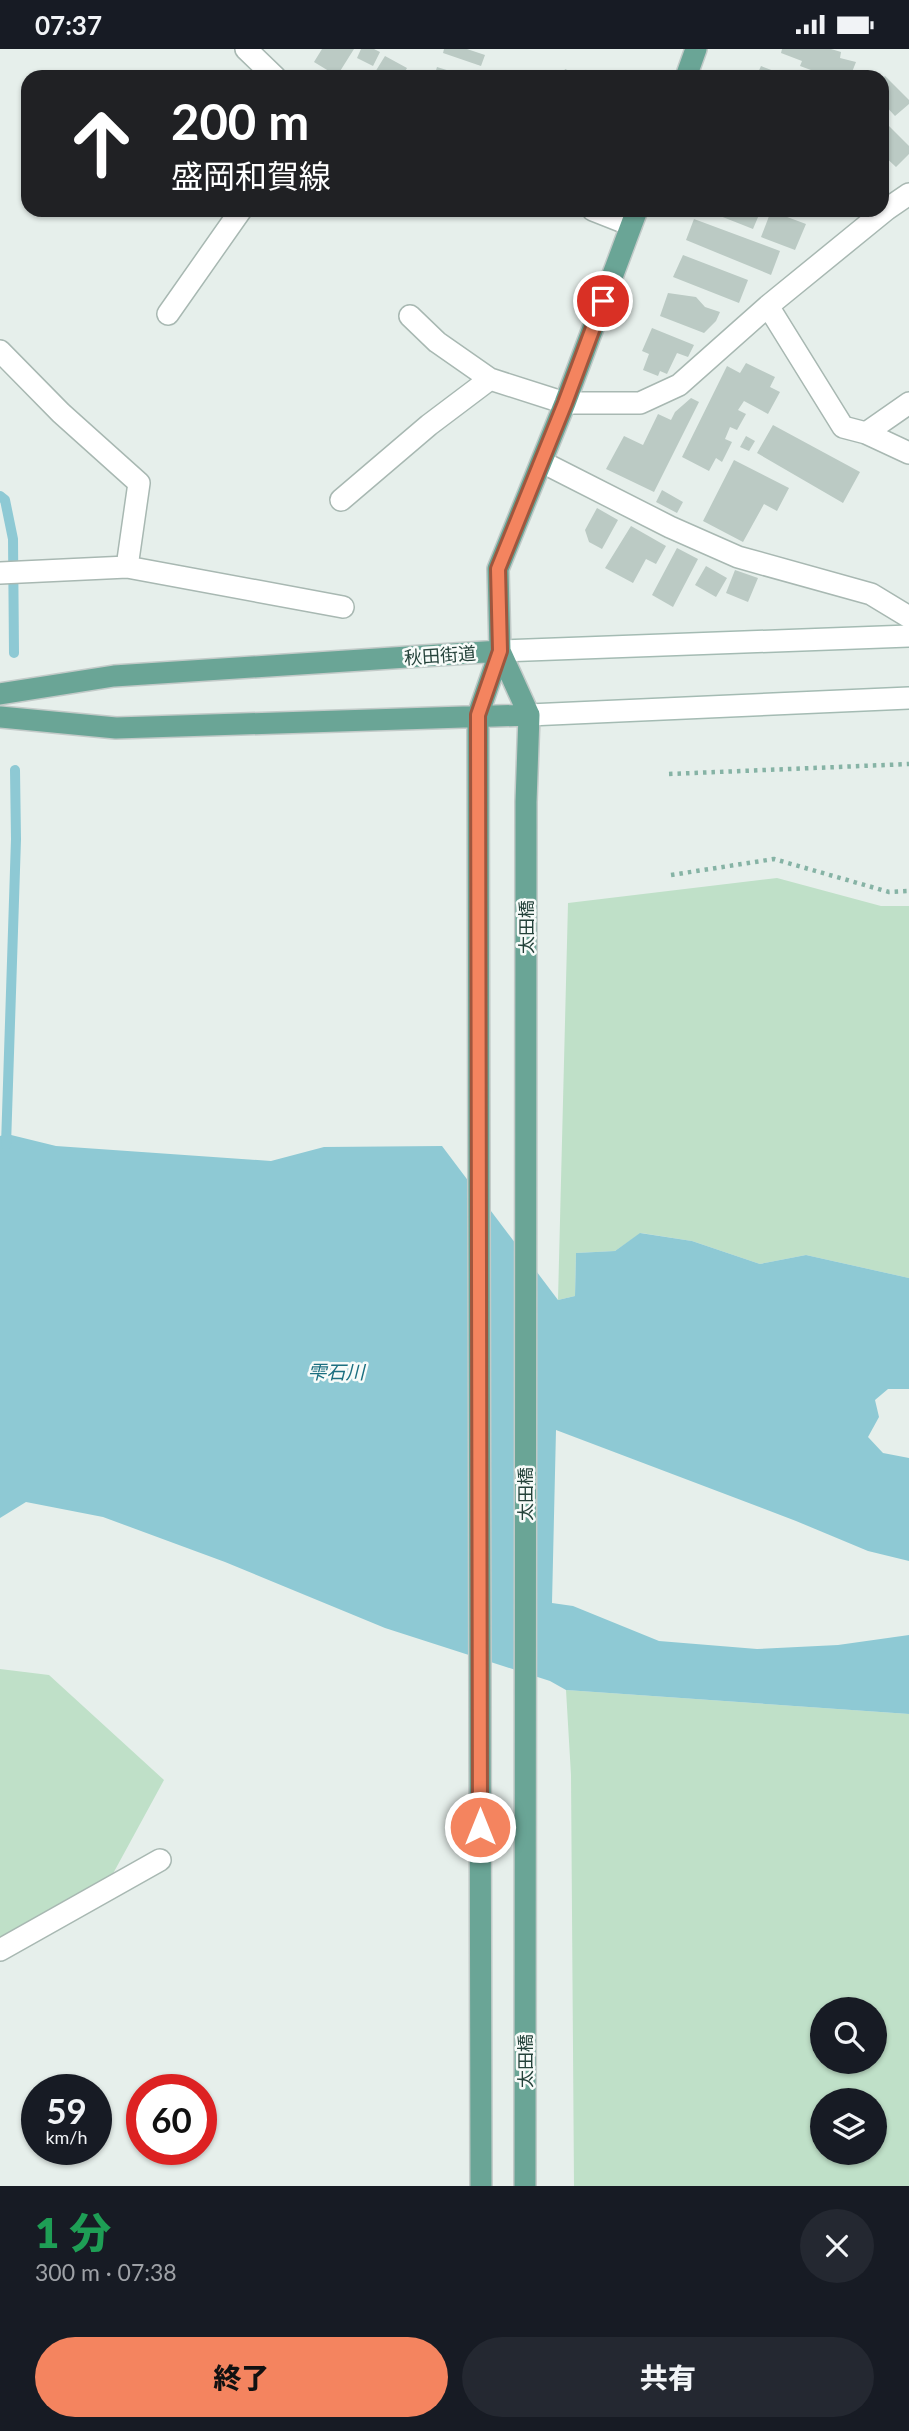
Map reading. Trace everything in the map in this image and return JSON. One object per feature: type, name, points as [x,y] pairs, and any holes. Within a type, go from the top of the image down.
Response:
[{"type":"main road","points":[[688,70],[696,49]]},
{"type":"main road","name":"秋田街道","points":[[0,694],[114,676],[500,651],[498,569],[565,403],[634,217]]},
{"type":"main road","points":[[0,717],[116,728],[528,715],[500,651]]},
{"type":"main road","points":[[481,2186],[478,715],[500,651]]},
{"type":"main road","name":"太田橋","points":[[525,2186],[528,715]]},
{"type":"street","points":[[246,49],[268,70]]},
{"type":"street","points":[[889,208],[909,194]]},
{"type":"street","points":[[168,314],[236,217]]},
{"type":"street","points":[[410,316],[437,342],[489,379],[565,403],[640,403],[679,385],[768,306],[877,217]]},
{"type":"street","points":[[768,306],[844,427],[866,433],[909,453]]},
{"type":"street","points":[[0,351],[61,413],[139,483],[127,567]]},
{"type":"street","points":[[341,501],[429,425],[489,379]]},
{"type":"street","points":[[866,433],[909,403]]},
{"type":"street","points":[[541,462],[670,527],[737,557],[871,594],[909,617]]},
{"type":"street","points":[[0,573],[127,567],[343,607]]},
{"type":"street","points":[[500,651],[909,636]]},
{"type":"street","points":[[528,715],[909,698]]},
{"type":"street","points":[[0,1950],[160,1860]]},
{"type":"path","points":[[670,774],[909,765]]},
{"type":"path","points":[[671,875],[774,859],[889,892],[909,891]]},
{"type":"green space","points":[[777,878],[881,906],[909,906],[909,1278],[806,1255],[760,1264],[692,1241],[641,1233],[615,1251],[576,1253],[575,1296],[558,1300],[568,903]]},
{"type":"green space","points":[[0,1669],[49,1675],[164,1780],[103,1892],[0,1952]]},
{"type":"green space","points":[[566,1690],[909,1714],[909,2186],[574,2186],[571,1775]]},
{"type":"water","name":"雫石川","points":[[7,1134],[56,1146],[271,1161],[324,1147],[442,1146],[558,1300],[575,1296],[576,1253],[615,1251],[640,1233],[692,1241],[760,1264],[806,1255],[909,1278],[909,1389],[888,1389],[875,1400],[879,1417],[868,1437],[883,1453],[909,1458],[909,1561],[868,1551],[556,1430],[552,1603],[573,1606],[659,1641],[757,1649],[838,1645],[909,1635],[909,1714],[566,1690],[550,1681],[385,1628],[225,1562],[103,1517],[26,1502],[0,1518],[0,1136]]},
{"type":"building","points":[[322,49],[354,49],[341,70],[327,70],[314,62]]},
{"type":"building","points":[[361,49],[380,52],[373,66],[357,58]]},
{"type":"building","points":[[444,49],[467,49],[485,55],[481,66],[443,53]]},
{"type":"building","points":[[782,49],[831,49],[841,52],[840,58],[856,62],[853,70],[811,70],[800,66],[802,61],[781,53]]},
{"type":"building","points":[[385,56],[407,68],[406,70],[376,70]]},
{"type":"building","points":[[889,80],[909,100],[909,104],[895,116],[889,110]]},
{"type":"building","points":[[889,126],[909,146],[909,154],[896,167],[889,160]]},
{"type":"building","points":[[723,217],[758,217],[753,229]]},
{"type":"building","points":[[769,217],[787,217],[806,224],[795,250],[761,237]]},
{"type":"building","points":[[694,219],[780,251],[771,275],[686,240]]},
{"type":"building","points":[[683,255],[748,280],[739,303],[673,277]]},
{"type":"building","points":[[668,293],[696,297],[705,307],[720,312],[716,321],[704,333],[660,316]]},
{"type":"building","points":[[652,328],[694,345],[688,357],[677,353],[667,374],[660,371],[658,376],[643,370],[649,354],[642,351]]},
{"type":"building","points":[[746,363],[775,377],[770,387],[780,392],[768,414],[744,401],[738,410],[746,414],[737,430],[730,427],[725,439],[732,442],[722,462],[716,458],[709,471],[682,457],[727,366],[740,373]]},
{"type":"building","points":[[691,398],[699,402],[654,492],[606,469],[624,436],[643,445],[658,414],[671,420],[675,412]]},
{"type":"building","points":[[773,425],[860,472],[843,503],[757,453]]},
{"type":"building","points":[[746,436],[755,441],[749,451],[740,447]]},
{"type":"building","points":[[734,460],[789,488],[777,511],[764,504],[743,542],[703,521]]},
{"type":"building","points":[[662,490],[683,502],[677,513],[656,502]]},
{"type":"building","points":[[597,508],[618,520],[602,549],[589,542],[585,530]]},
{"type":"building","points":[[631,526],[666,546],[656,564],[646,559],[633,583],[605,568]]},
{"type":"building","points":[[677,548],[698,559],[673,607],[652,595]]},
{"type":"building","points":[[706,566],[727,578],[716,597],[695,585]]},
{"type":"building","points":[[735,570],[758,578],[748,602],[726,593]]},
{"type":"waterway","points":[[0,496],[5,500],[13,539],[14,653]]},
{"type":"waterway","points":[[6,1145],[16,839],[15,770]]},
{"type":"route","points":[[480,1827],[478,715],[500,651],[498,569],[603,301]]}]
